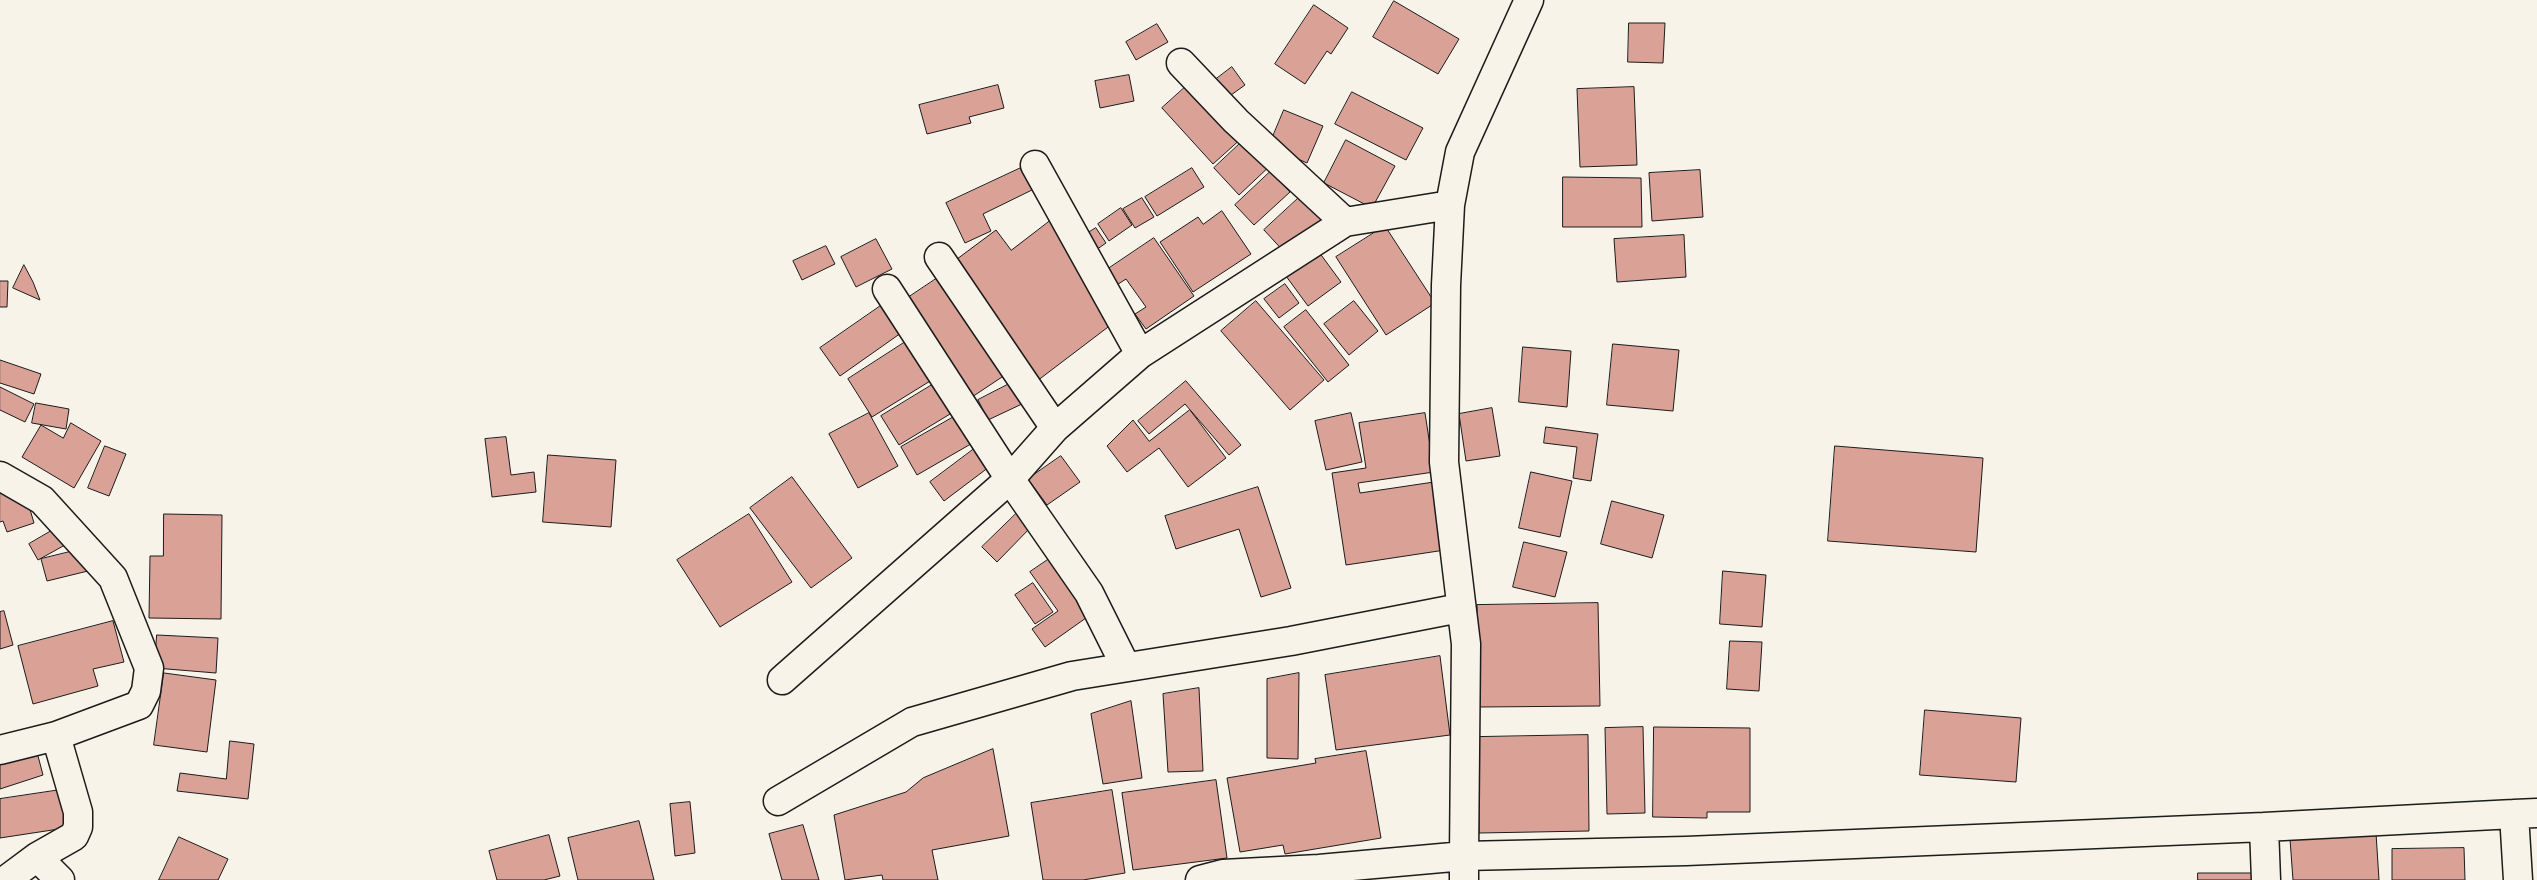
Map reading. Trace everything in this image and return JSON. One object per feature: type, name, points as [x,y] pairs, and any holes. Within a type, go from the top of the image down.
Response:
[{"type":"street","points":[[1464,868],[1466,644],[1460,608],[1444,462],[1446,285],[1450,204],[1460,152],[1529,0]]},
{"type":"street","points":[[1181,63],[1236,121],[1345,222]]},
{"type":"street","points":[[1035,164],[1140,354]]},
{"type":"street","points":[[782,680],[1010,479],[1055,428],[1140,354],[1345,222],[1450,204]]},
{"type":"street","points":[[939,257],[1055,428]]},
{"type":"street","points":[[887,289],[1010,479],[1089,593],[1126,667]]},
{"type":"street","points":[[0,476],[42,500],[114,578],[149,668],[146,691],[139,705],[56,736],[0,750]]},
{"type":"street","points":[[778,801],[912,722],[1072,676],[1291,641],[1460,608]]},
{"type":"street","points":[[6,880],[37,857],[74,836],[78,827],[78,812],[56,736]]},
{"type":"street","points":[[1216,878],[1319,869],[1464,868],[1686,851],[2525,814],[2518,880]]},
{"type":"street","points":[[2264,827],[2266,880]]},
{"type":"street","points":[[37,857],[60,880]]},
{"type":"building","points":[[1394,1],[1459,39],[1438,74],[1373,37]]},
{"type":"building","points":[[1314,5],[1348,28],[1331,54],[1327,51],[1305,84],[1275,64]]},
{"type":"building","points":[[1629,23],[1665,23],[1663,63],[1628,62]]},
{"type":"building","points":[[1157,24],[1168,42],[1136,60],[1126,42]]},
{"type":"building","points":[[1232,67],[1245,85],[1224,100],[1211,83]]},
{"type":"building","points":[[1129,75],[1134,101],[1100,108],[1095,81]]},
{"type":"building","points":[[1192,81],[1243,137],[1213,164],[1162,108]]},
{"type":"building","points":[[998,85],[1004,108],[969,117],[971,123],[927,134],[919,105]]},
{"type":"building","points":[[1634,87],[1637,165],[1580,167],[1577,89]]},
{"type":"building","points":[[1352,92],[1423,128],[1406,160],[1335,124]]},
{"type":"building","points":[[1284,110],[1323,126],[1307,163],[1269,146]]},
{"type":"building","points":[[1247,137],[1272,164],[1239,195],[1214,168]]},
{"type":"building","points":[[1346,140],[1395,166],[1372,208],[1324,183]]},
{"type":"building","points":[[1023,167],[1034,189],[983,214],[991,231],[965,243],[946,203]]},
{"type":"building","points":[[1192,168],[1204,187],[1157,216],[1145,197]]},
{"type":"building","points":[[1700,170],[1703,217],[1652,221],[1649,173]]},
{"type":"building","points":[[1270,172],[1290,192],[1254,225],[1235,205]]},
{"type":"building","points":[[1563,177],[1641,178],[1642,227],[1563,227]]},
{"type":"building","points":[[1304,193],[1327,218],[1287,255],[1264,230]]},
{"type":"building","points":[[1142,198],[1154,217],[1135,228],[1123,209]]},
{"type":"building","points":[[1121,208],[1132,225],[1109,241],[1098,224]]},
{"type":"building","points":[[1222,211],[1251,254],[1193,292],[1160,242],[1198,217],[1203,224]]},
{"type":"building","points":[[1050,221],[1096,283],[1116,321],[1037,381],[949,265],[996,230],[1011,250]]},
{"type":"building","points":[[1385,226],[1435,303],[1386,335],[1336,257]]},
{"type":"building","points":[[1096,228],[1106,243],[1093,252],[1083,236]]},
{"type":"building","points":[[1684,235],[1686,277],[1617,282],[1614,239]]},
{"type":"building","points":[[1154,238],[1194,296],[1146,329],[1135,314],[1146,307],[1126,279],[1109,290],[1099,275]]},
{"type":"building","points":[[876,239],[892,269],[856,287],[841,257]]},
{"type":"building","points":[[826,246],[835,264],[802,280],[793,261]]},
{"type":"building","points":[[1316,248],[1341,282],[1308,306],[1283,272]]},
{"type":"building","points":[[24,265],[33,282],[40,300],[13,288]]},
{"type":"building","points":[[945,273],[1011,371],[972,397],[906,299]]},
{"type":"building","points":[[0,281],[8,281],[7,307],[0,307]]},
{"type":"building","points":[[1285,284],[1299,303],[1279,318],[1264,299]]},
{"type":"building","points":[[1256,301],[1324,380],[1290,410],[1221,331]]},
{"type":"building","points":[[1354,301],[1378,331],[1349,355],[1324,324]]},
{"type":"building","points":[[882,305],[901,333],[840,376],[820,348]]},
{"type":"building","points":[[1306,310],[1349,365],[1328,382],[1284,327]]},
{"type":"building","points":[[910,339],[935,378],[872,417],[848,379]]},
{"type":"building","points":[[1613,344],[1679,350],[1673,411],[1607,405]]},
{"type":"building","points":[[1523,347],[1571,351],[1567,407],[1519,402]]},
{"type":"building","points":[[0,360],[41,374],[34,394],[0,383]]},
{"type":"building","points":[[1186,381],[1241,445],[1229,455],[1185,404],[1149,434],[1138,421]]},
{"type":"building","points":[[937,382],[955,411],[899,445],[881,416]]},
{"type":"building","points":[[1013,382],[1024,403],[988,420],[978,400]]},
{"type":"building","points":[[0,387],[34,404],[25,422],[0,410]]},
{"type":"building","points":[[36,403],[69,409],[66,429],[32,423]]},
{"type":"building","points":[[1492,408],[1500,456],[1466,461],[1459,414]]},
{"type":"building","points":[[1190,410],[1226,458],[1188,487],[1159,448],[1127,472],[1107,446],[1133,420],[1149,441]]},
{"type":"building","points":[[869,413],[898,466],[858,488],[829,434]]},
{"type":"building","points":[[1351,413],[1362,462],[1326,470],[1315,421]]},
{"type":"building","points":[[1425,413],[1434,472],[1358,483],[1360,493],[1434,482],[1445,550],[1346,565],[1332,473],[1366,468],[1359,423]]},
{"type":"building","points":[[959,414],[976,441],[917,475],[901,447]]},
{"type":"building","points":[[71,423],[101,441],[74,488],[22,457],[41,425],[63,438]]},
{"type":"building","points":[[1546,427],[1598,434],[1591,481],[1573,478],[1577,447],[1544,443]]},
{"type":"building","points":[[506,437],[511,475],[534,472],[536,492],[492,497],[485,439]]},
{"type":"building","points":[[105,446],[126,454],[109,496],[88,488]]},
{"type":"building","points":[[978,446],[993,464],[944,501],[930,482]]},
{"type":"building","points":[[1835,446],[1983,458],[1976,552],[1828,541]]},
{"type":"building","points":[[548,455],[616,460],[611,527],[543,522]]},
{"type":"building","points":[[1061,456],[1080,482],[1047,505],[1028,479]]},
{"type":"building","points":[[1531,472],[1572,481],[1560,537],[1519,528]]},
{"type":"building","points":[[792,477],[852,558],[811,588],[750,508]]},
{"type":"building","points":[[1258,487],[1291,588],[1261,597],[1239,529],[1176,549],[1165,516]]},
{"type":"building","points":[[0,489],[29,506],[34,523],[7,532],[3,521],[0,522]]},
{"type":"building","points":[[1612,501],[1664,515],[1652,558],[1601,544]]},
{"type":"building","points":[[1020,510],[1034,524],[997,562],[982,547]]},
{"type":"building","points":[[164,514],[222,515],[221,619],[149,618],[150,556],[163,556]]},
{"type":"building","points":[[749,514],[792,582],[720,627],[677,560]]},
{"type":"building","points":[[65,523],[74,540],[38,560],[29,544]]},
{"type":"building","points":[[1524,542],[1567,552],[1555,597],[1513,587]]},
{"type":"building","points":[[82,549],[88,571],[47,581],[41,559]]},
{"type":"building","points":[[1052,557],[1093,613],[1045,647],[1032,629],[1058,611],[1030,572]]},
{"type":"building","points":[[1723,571],[1766,575],[1762,627],[1720,624]]},
{"type":"building","points":[[1033,583],[1053,612],[1035,624],[1015,595]]},
{"type":"building","points":[[1598,603],[1600,706],[1478,707],[1477,605]]},
{"type":"building","points":[[4,611],[13,645],[0,649],[0,612]]},
{"type":"building","points":[[113,621],[124,662],[93,669],[98,686],[33,704],[18,646]]},
{"type":"building","points":[[157,635],[218,638],[216,673],[155,668]]},
{"type":"building","points":[[1730,641],[1762,642],[1759,691],[1727,689]]},
{"type":"building","points":[[1440,656],[1450,735],[1336,750],[1325,675]]},
{"type":"building","points":[[164,673],[216,680],[207,752],[154,745]]},
{"type":"building","points":[[1299,673],[1298,759],[1267,758],[1267,679]]},
{"type":"building","points":[[1199,688],[1203,771],[1168,772],[1163,694]]},
{"type":"building","points":[[1131,701],[1142,778],[1103,784],[1091,714]]},
{"type":"building","points":[[1925,710],[2021,718],[2016,782],[1920,775]]},
{"type":"building","points":[[1643,727],[1645,813],[1607,814],[1605,728]]},
{"type":"building","points":[[1654,727],[1750,728],[1750,812],[1707,812],[1707,818],[1653,817]]},
{"type":"building","points":[[1588,735],[1589,831],[1479,833],[1478,737]]},
{"type":"building","points":[[230,741],[254,744],[248,799],[177,791],[180,773],[226,779]]},
{"type":"building","points":[[993,749],[1009,836],[932,850],[938,880],[883,880],[882,875],[845,880],[834,815],[906,792],[923,778]]},
{"type":"building","points":[[1366,751],[1381,838],[1285,854],[1283,845],[1240,852],[1227,778],[1316,763],[1315,759]]},
{"type":"building","points":[[38,756],[43,775],[0,789],[0,764]]},
{"type":"building","points":[[1216,780],[1227,858],[1133,870],[1122,793]]},
{"type":"building","points":[[67,789],[72,827],[0,838],[0,799]]},
{"type":"building","points":[[1112,790],[1125,873],[1083,880],[1043,880],[1031,803]]},
{"type":"building","points":[[690,802],[695,853],[675,856],[670,804]]},
{"type":"building","points":[[639,821],[654,880],[578,880],[568,838]]},
{"type":"building","points":[[803,825],[819,880],[782,880],[769,834]]},
{"type":"building","points":[[2376,833],[2379,880],[2293,880],[2290,839]]},
{"type":"building","points":[[549,835],[560,876],[544,880],[497,880],[489,851]]},
{"type":"building","points":[[179,837],[228,859],[218,880],[159,880]]},
{"type":"building","points":[[2464,848],[2465,880],[2392,880],[2392,849]]},
{"type":"building","points":[[2198,873],[2259,873],[2259,880],[2198,880]]}]
